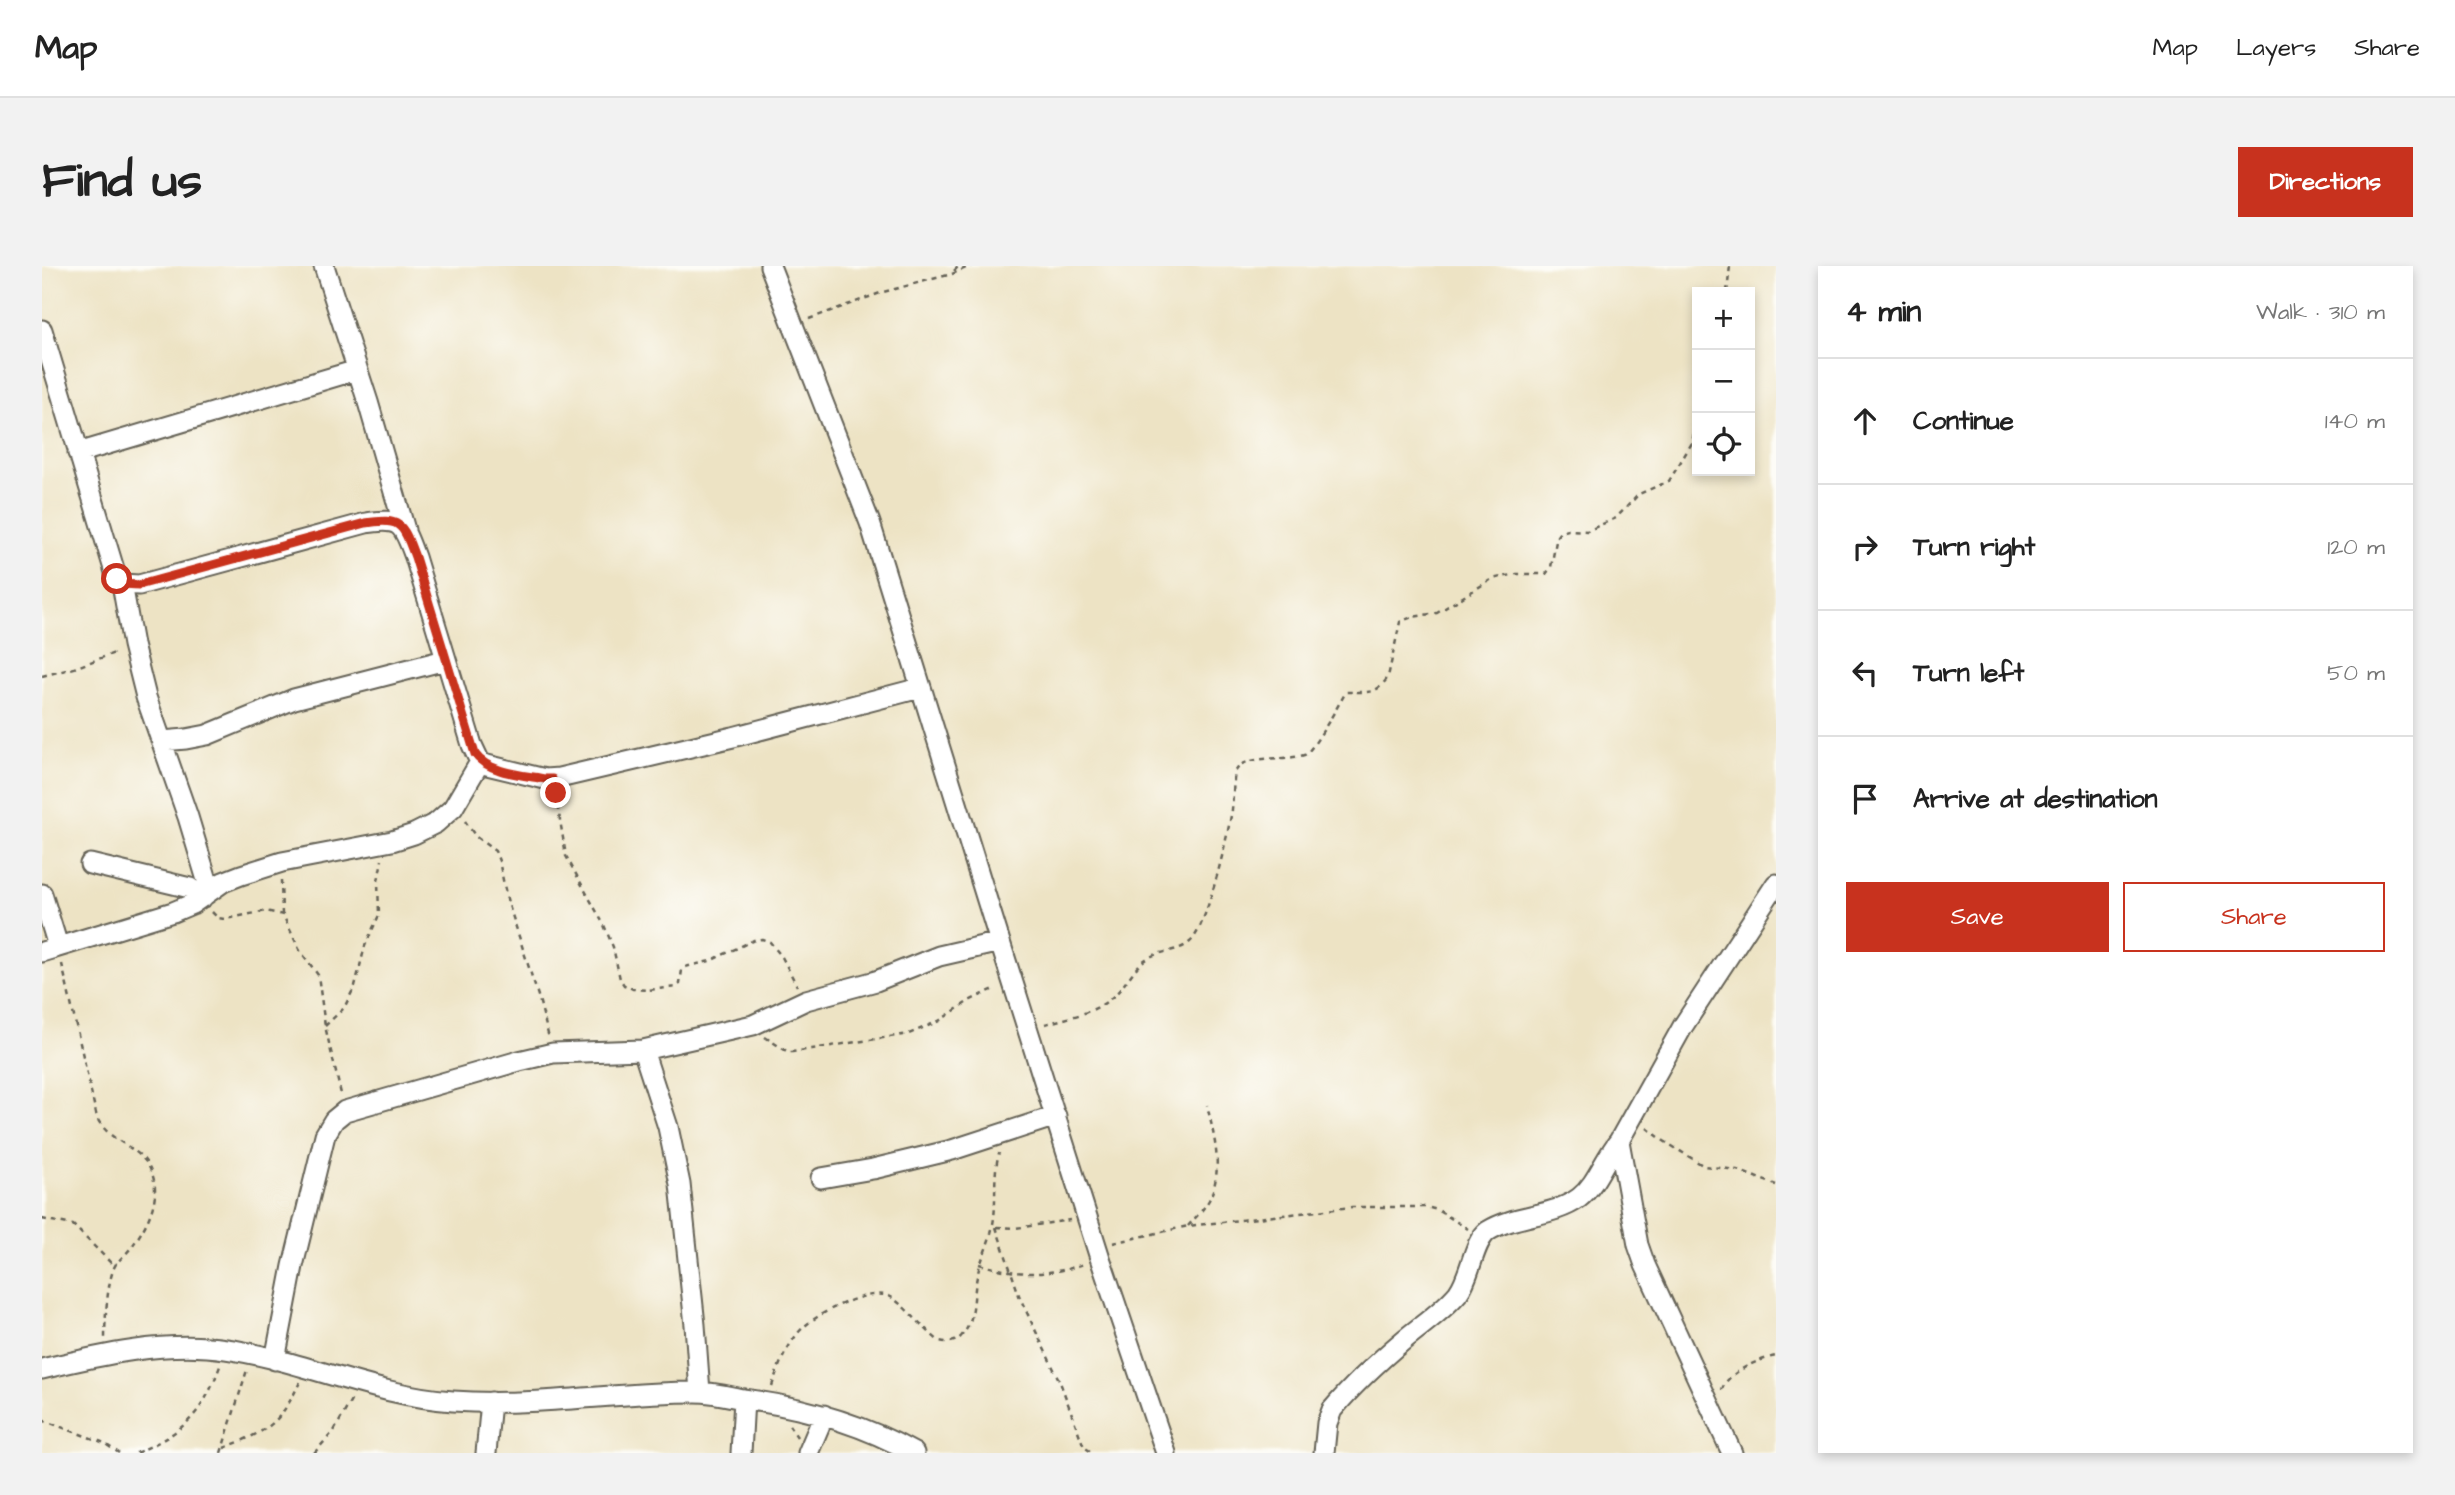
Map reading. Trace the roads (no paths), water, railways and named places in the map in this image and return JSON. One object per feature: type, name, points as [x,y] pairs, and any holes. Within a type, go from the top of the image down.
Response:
[{"type":"street","points":[[324,266],[445,660],[480,762],[532,777],[552,779],[733,737],[920,688]]},
{"type":"street","points":[[770,266],[870,523],[1098,1252],[1166,1453]]},
{"type":"street","points":[[42,330],[114,572],[122,584],[146,697],[188,817],[206,893]]},
{"type":"street","points":[[78,453],[357,370]]},
{"type":"street","points":[[122,584],[139,585],[366,523],[384,520],[396,522],[405,530]]},
{"type":"street","points":[[162,741],[187,740],[207,735],[294,699],[445,660]]},
{"type":"street","points":[[42,894],[50,949],[123,929],[192,904],[223,882],[282,862],[414,834],[436,823],[453,808],[480,762]]},
{"type":"street","points":[[90,864],[206,893]]},
{"type":"street","points":[[1324,1453],[1327,1423],[1332,1410],[1404,1340],[1455,1296],[1468,1277],[1479,1242],[1486,1233],[1497,1227],[1563,1207],[1580,1197],[1594,1181],[1683,1026],[1776,884]]},
{"type":"street","points":[[275,1360],[293,1266],[325,1136],[334,1120],[345,1111],[552,1054],[643,1049],[753,1025],[806,1000],[876,981],[939,956],[1000,942]]},
{"type":"street","points":[[643,1049],[668,1127],[680,1184],[700,1392]]},
{"type":"street","points":[[821,1178],[928,1156],[1056,1116]]},
{"type":"street","points":[[1619,1141],[1638,1245],[1645,1265],[1731,1453]]},
{"type":"street","points":[[42,1369],[104,1356],[177,1347],[226,1349],[362,1384],[425,1398],[453,1401],[491,1402],[700,1392],[772,1403],[824,1415],[875,1433],[914,1453]]},
{"type":"street","points":[[741,1453],[744,1399]]},
{"type":"street","points":[[486,1453],[491,1402]]},
{"type":"street","points":[[805,1448],[824,1415]]}]
